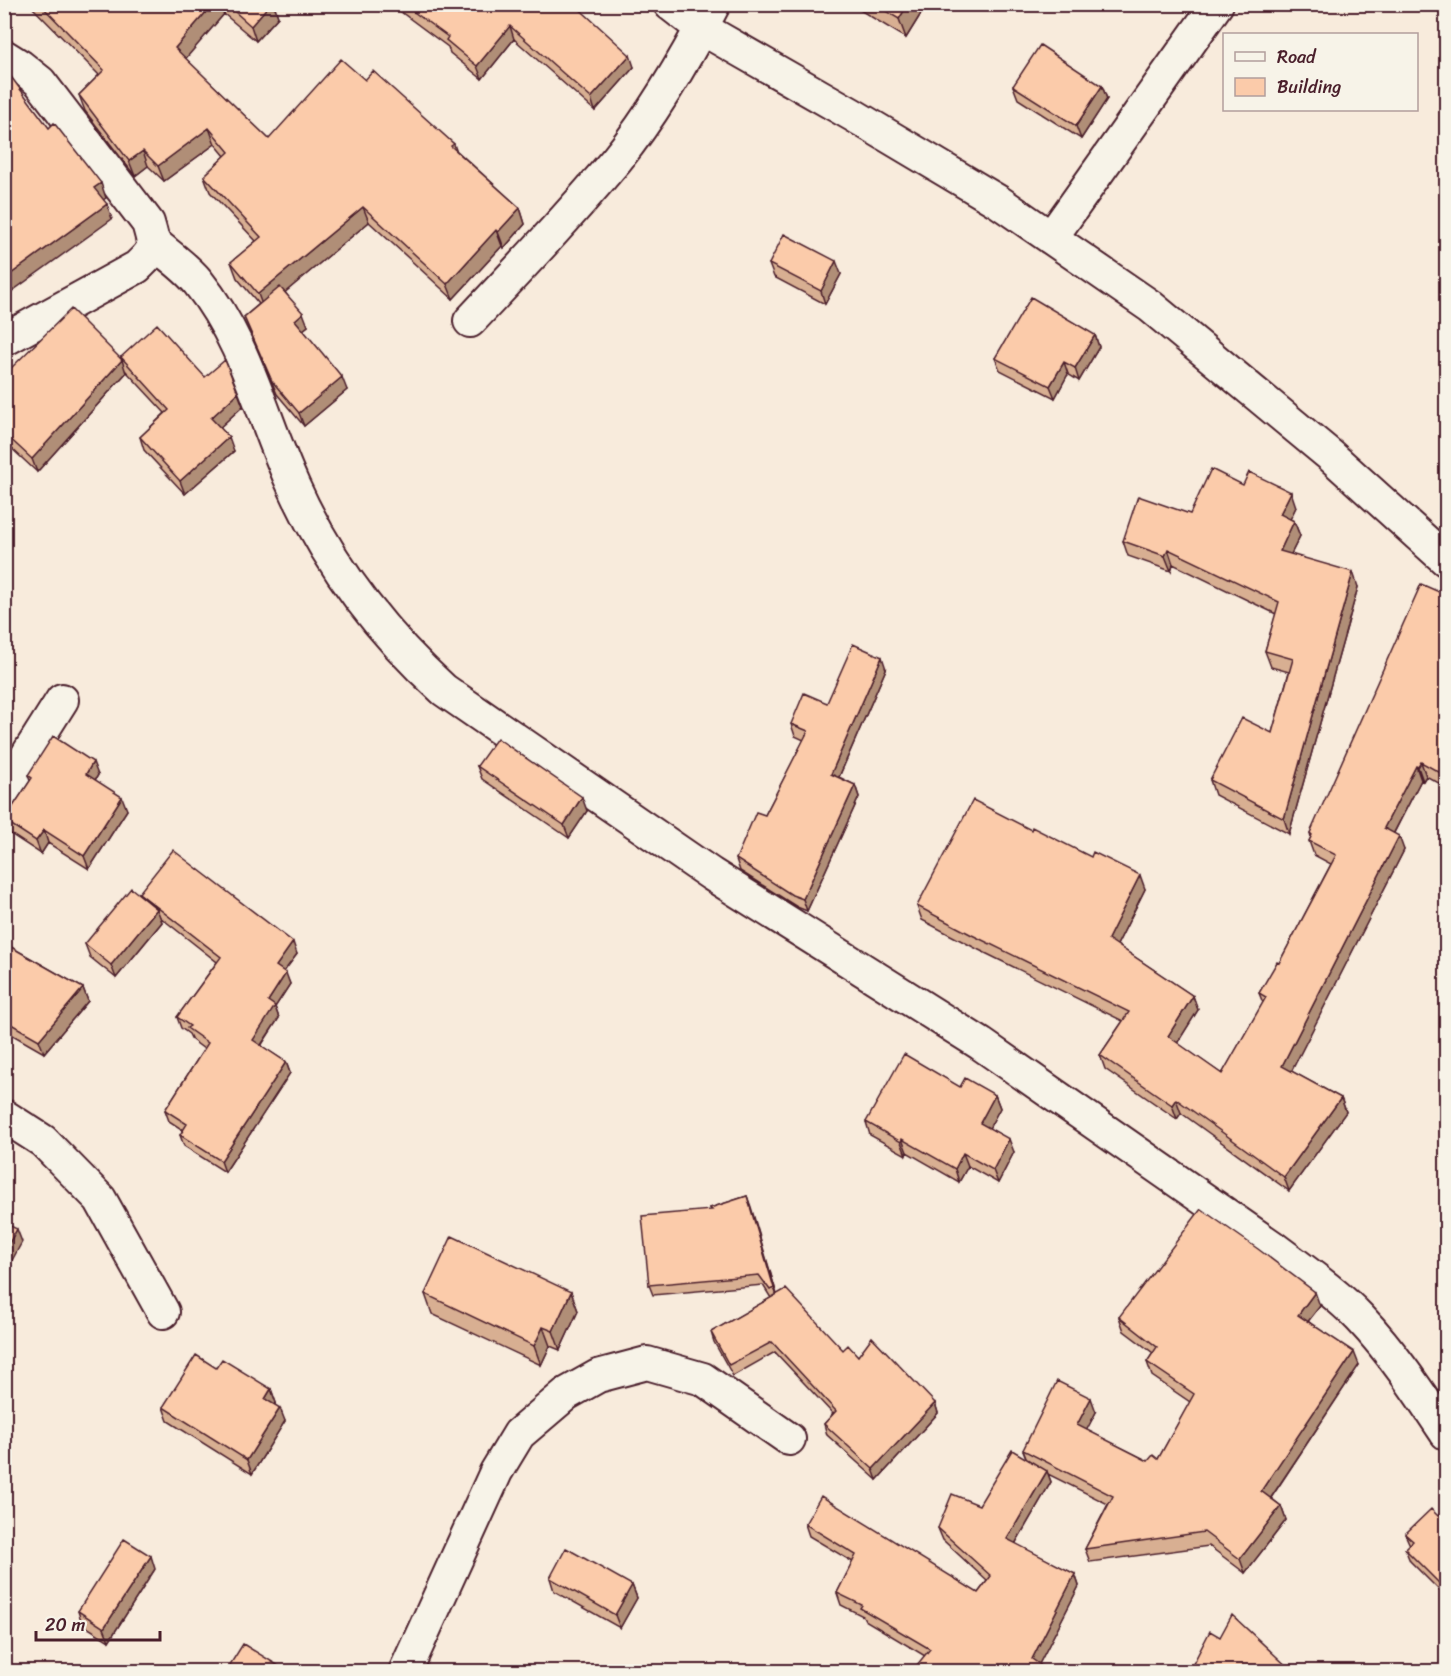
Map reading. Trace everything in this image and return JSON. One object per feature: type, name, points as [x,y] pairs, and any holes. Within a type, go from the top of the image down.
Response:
[{"type":"street","points":[[670,4],[708,16],[999,202],[1150,306],[1330,456],[1446,560]]},
{"type":"street","points":[[1051,238],[1217,4]]},
{"type":"street","points":[[470,321],[618,157],[669,86],[708,16]]},
{"type":"street","points":[[4,56],[40,82],[148,223],[154,243],[197,281],[227,325],[248,368],[293,485],[314,528],[376,619],[413,662],[444,690],[711,874],[971,1037],[1274,1248],[1360,1318],[1401,1369],[1446,1433]]},
{"type":"street","points":[[4,340],[137,267],[149,256],[154,243]]},
{"type":"street","points":[[4,792],[62,700]]},
{"type":"street","points":[[4,1116],[43,1141],[100,1199],[163,1312]]},
{"type":"street","points":[[405,1671],[496,1472],[519,1434],[566,1394],[598,1376],[647,1364],[703,1379],[789,1439]]},
{"type":"building","points":[[40,4],[213,4],[175,48],[269,139],[341,59],[365,80],[373,71],[454,144],[451,146],[520,208],[498,232],[496,230],[447,284],[363,207],[258,294],[231,262],[261,237],[204,176],[229,152],[209,128],[158,166],[143,151],[129,161],[79,95],[104,70]]},
{"type":"building","points":[[226,4],[270,4],[251,26]]},
{"type":"building","points":[[403,4],[574,4],[630,55],[591,98],[510,26],[477,66],[446,40],[448,37]]},
{"type":"building","points":[[874,4],[908,4],[899,19]]},
{"type":"building","points":[[1040,45],[1102,86],[1076,126],[1013,86]]},
{"type":"building","points":[[9,74],[49,128],[54,123],[101,183],[94,188],[107,204],[4,279],[4,77]]},
{"type":"building","points":[[784,234],[836,261],[821,291],[769,264]]},
{"type":"building","points":[[280,287],[303,313],[295,320],[342,377],[299,413],[272,381],[244,317]]},
{"type":"building","points":[[1031,297],[1095,335],[1075,368],[1064,362],[1050,386],[995,358]]},
{"type":"building","points":[[71,309],[122,360],[32,459],[4,433],[4,385],[8,381],[4,375]]},
{"type":"building","points":[[157,324],[205,377],[225,360],[238,393],[211,418],[229,437],[180,481],[140,437],[169,410],[121,357]]},
{"type":"building","points":[[1211,469],[1243,485],[1249,472],[1291,492],[1280,514],[1294,521],[1280,551],[1353,572],[1284,819],[1210,780],[1242,718],[1272,733],[1293,659],[1265,651],[1279,602],[1168,549],[1165,556],[1123,541],[1138,496],[1190,514]]},
{"type":"building","points":[[1421,584],[1446,595],[1446,776],[1421,762],[1418,767],[1416,766],[1384,828],[1399,836],[1282,1066],[1341,1098],[1284,1177],[1176,1099],[1172,1105],[1100,1055],[1129,1012],[917,906],[973,800],[1091,857],[1093,852],[1140,875],[1108,939],[1193,996],[1168,1036],[1222,1074],[1266,997],[1259,993],[1277,962],[1279,963],[1336,855],[1309,841],[1312,835],[1310,833]]},
{"type":"building","points":[[853,644],[882,657],[831,774],[855,785],[803,899],[792,895],[736,859],[756,812],[765,815],[808,731],[791,724],[804,693],[827,703]]},
{"type":"building","points":[[53,736],[93,762],[86,774],[122,797],[84,856],[44,830],[36,841],[4,820],[32,778],[28,775]]},
{"type":"building","points":[[497,738],[582,797],[564,825],[477,766]]},
{"type":"building","points":[[173,850],[293,942],[276,966],[286,973],[268,1001],[275,1006],[253,1040],[286,1062],[221,1161],[180,1135],[187,1124],[165,1110],[208,1043],[187,1028],[190,1026],[177,1017],[221,957],[139,893]]},
{"type":"building","points":[[131,888],[157,909],[111,965],[85,944]]},
{"type":"building","points":[[4,943],[83,988],[39,1040],[4,1020]]},
{"type":"building","points":[[904,1054],[960,1087],[965,1078],[995,1095],[980,1123],[1009,1139],[993,1170],[963,1153],[955,1169],[866,1122]]},
{"type":"building","points":[[747,1196],[774,1288],[770,1290],[759,1275],[649,1285],[642,1216],[712,1210],[710,1208]]},
{"type":"building","points":[[1201,1209],[1315,1292],[1298,1315],[1354,1352],[1261,1491],[1281,1506],[1240,1559],[1204,1532],[1085,1549],[1113,1496],[1023,1450],[1057,1381],[1091,1398],[1077,1425],[1148,1461],[1153,1455],[1158,1459],[1194,1394],[1147,1362],[1157,1347],[1119,1317]]},
{"type":"building","points":[[4,1223],[17,1229],[4,1252]]},
{"type":"building","points":[[452,1236],[571,1292],[553,1331],[543,1327],[534,1346],[425,1294]]},
{"type":"building","points":[[786,1289],[843,1350],[848,1345],[858,1356],[872,1337],[935,1403],[873,1469],[824,1424],[836,1411],[772,1342],[729,1365],[711,1332]]},
{"type":"building","points":[[196,1355],[216,1368],[222,1359],[271,1389],[265,1399],[280,1408],[247,1460],[163,1407]]},
{"type":"building","points":[[1012,1450],[1047,1471],[1007,1539],[1075,1574],[1032,1659],[1049,1671],[912,1671],[930,1649],[860,1608],[862,1605],[837,1593],[856,1555],[805,1524],[821,1496],[978,1593],[991,1576],[938,1528],[952,1494],[979,1505]]},
{"type":"building","points":[[1446,1508],[1446,1590],[1405,1549],[1413,1541],[1405,1534],[1431,1509],[1438,1516]]},
{"type":"building","points":[[124,1539],[151,1556],[104,1628],[78,1611]]},
{"type":"building","points":[[566,1548],[632,1585],[615,1615],[550,1578]]},
{"type":"building","points":[[1232,1615],[1292,1671],[1235,1671],[1229,1669],[1228,1671],[1207,1671],[1193,1664],[1210,1631],[1220,1637]]},
{"type":"building","points":[[243,1644],[287,1671],[226,1671]]}]
